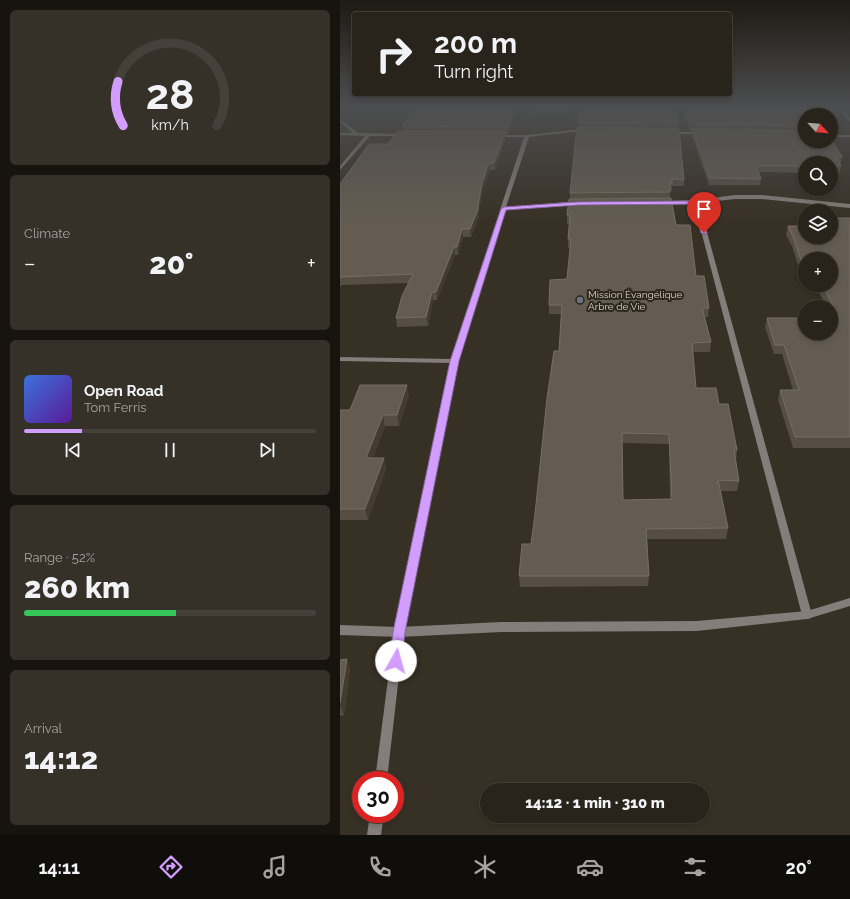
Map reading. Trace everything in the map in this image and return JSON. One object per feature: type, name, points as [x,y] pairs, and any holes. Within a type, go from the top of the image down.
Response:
[{"type":"street","points":[[340,170],[360,145]]},
{"type":"street","points":[[382,771],[399,632],[454,361],[525,145]]},
{"type":"street","points":[[657,203],[696,202],[735,197],[762,197],[850,206]]},
{"type":"street","points":[[696,202],[807,615]]},
{"type":"street","points":[[504,209],[586,203]]},
{"type":"street","points":[[340,359],[454,361]]},
{"type":"street","points":[[340,630],[399,632],[501,627],[697,626],[807,615],[850,602]]},
{"type":"street","points":[[374,835],[376,823]]},
{"type":"building","points":[[368,145],[501,145],[494,163],[489,163],[482,183],[477,212],[470,229],[462,229],[457,247],[454,247],[436,292],[432,292],[426,317],[396,318],[402,296],[413,274],[340,277],[340,184]]},
{"type":"building","points":[[575,145],[681,145],[684,180],[672,179],[672,184],[669,184],[670,192],[570,193]]},
{"type":"building","points":[[698,145],[798,145],[798,148],[837,148],[842,157],[798,156],[798,166],[756,166],[761,179],[710,178]]},
{"type":"building","points":[[671,198],[676,225],[690,225],[696,276],[704,276],[709,308],[702,308],[711,342],[692,343],[696,388],[716,388],[719,404],[728,404],[737,450],[734,450],[739,481],[718,480],[728,528],[646,529],[649,576],[519,576],[522,544],[531,544],[547,398],[554,351],[559,351],[562,305],[549,305],[550,280],[567,279],[571,239],[568,239],[570,215],[567,215],[569,199]],"holes":[[[622,433],[669,434],[672,499],[623,500]]]},
{"type":"building","points":[[838,218],[850,218],[850,437],[795,437],[780,390],[799,390],[784,345],[775,345],[767,318],[798,318],[798,340],[838,340],[838,318],[840,318],[838,314],[838,300],[830,300],[826,292],[838,292],[838,252],[798,252],[788,226],[798,226],[798,244],[838,244]]},
{"type":"building","points":[[360,385],[407,385],[397,415],[383,415],[366,458],[384,458],[365,509],[340,509],[340,410],[350,410]]},
{"type":"building","points":[[347,659],[340,703],[340,660]]},
{"type":"place","name":"Mission Évangélique Arbre de Vie","points":[[580,300]]},
{"type":"route","points":[[396,661],[399,632],[454,361],[504,209],[578,203],[696,202],[704,233]]}]
